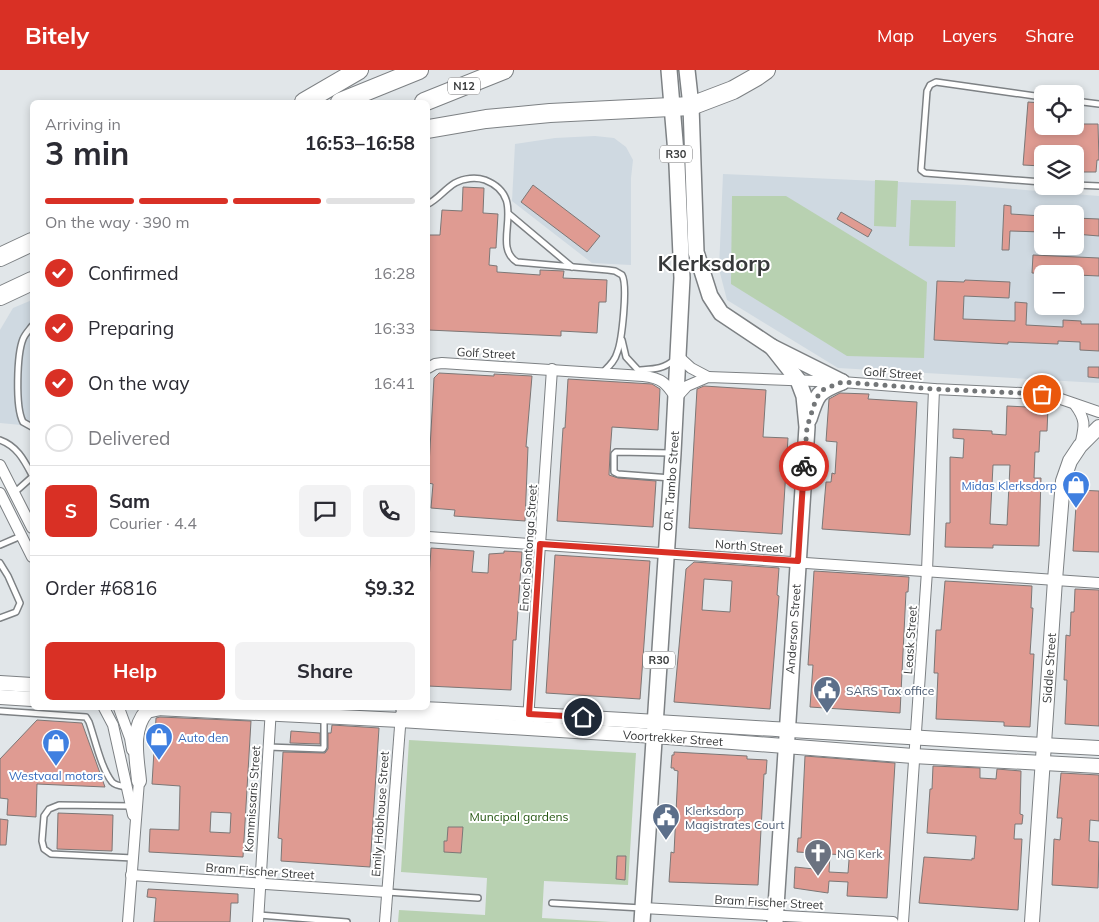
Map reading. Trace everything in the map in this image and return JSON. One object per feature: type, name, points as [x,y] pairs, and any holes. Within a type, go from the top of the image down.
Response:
[{"type":"highway","points":[[307,100],[359,70]]},
{"type":"highway","points":[[345,100],[419,70]]},
{"type":"highway","name":"N12","points":[[429,100],[504,70]]},
{"type":"highway","points":[[430,128],[486,119],[550,113],[691,106],[733,90],[766,70]]},
{"type":"highway","points":[[0,257],[30,243]]},
{"type":"highway","points":[[0,296],[30,283]]},
{"type":"main road","name":"O.R. Tambo Street","points":[[642,915],[679,357],[682,270],[677,165],[669,70]]},
{"type":"main road","name":"R30","points":[[687,70],[691,106],[696,252],[703,276],[710,296],[721,313],[772,347]]},
{"type":"main road","name":"Anderson Street","points":[[772,347],[798,380],[804,396],[807,427],[776,919]]},
{"type":"main road","points":[[772,347],[842,382]]},
{"type":"main road","points":[[807,427],[816,399],[822,390],[842,382]]},
{"type":"street","name":"Golf Street","points":[[679,357],[690,368],[708,377],[842,382],[1042,394],[1099,412]]},
{"type":"street","name":"Golf Street","points":[[430,367],[442,363],[657,377],[667,384],[676,398],[687,386],[708,377]]},
{"type":"street","name":"Enoch Sontonga Street","points":[[527,729],[552,369]]},
{"type":"street","name":"Leask Street","points":[[903,922],[927,572],[934,389]]},
{"type":"street","points":[[1075,405],[1082,416],[1084,429],[1080,446]]},
{"type":"street","name":"Siddle Street","points":[[1032,922],[1063,481],[1070,461],[1080,446],[1099,427]]},
{"type":"street","points":[[0,465],[30,525]]},
{"type":"street","points":[[0,492],[30,553]]},
{"type":"street","points":[[22,536],[30,530]]},
{"type":"street","name":"North Street","points":[[430,537],[798,561],[1099,584]]},
{"type":"street","points":[[0,683],[30,686]]},
{"type":"street","points":[[0,697],[30,699]]},
{"type":"street","points":[[105,710],[113,725],[133,784]]},
{"type":"street","points":[[120,710],[130,738],[135,828],[128,922]]},
{"type":"street","points":[[135,828],[131,806],[136,735],[138,725],[147,711],[151,710]]},
{"type":"street","name":"Voortrekker Street","points":[[271,710],[324,716],[401,712],[529,714],[655,729],[786,739],[913,756],[1099,766]]},
{"type":"street","name":"Kommissaris Street","points":[[258,919],[271,710]]},
{"type":"street","name":"Voortrekker Street","points":[[401,712],[527,729],[655,729]]},
{"type":"street","name":"Emily Hobhouse Street","points":[[385,922],[401,712]]},
{"type":"street","name":"Voortrekker Street","points":[[786,739],[916,739],[1099,748]]},
{"type":"street","name":"Bram Fischer Street","points":[[131,875],[387,892]]},
{"type":"street","name":"Bram Fischer Street","points":[[642,915],[893,922]]},
{"type":"lane","points":[[1034,96],[936,82],[930,85],[927,91],[921,170],[925,173],[1034,181]]},
{"type":"lane","points":[[1084,102],[1099,104]]},
{"type":"lane","points":[[430,203],[455,184],[476,178],[492,183],[506,196],[509,214],[507,248],[513,260],[517,262],[615,271],[623,277],[625,286],[618,352],[611,365],[602,372]]},
{"type":"lane","points":[[1084,185],[1099,186]]},
{"type":"lane","points":[[509,214],[573,267]]},
{"type":"lane","points":[[30,329],[23,338],[19,359],[18,409],[23,422],[30,426]]},
{"type":"lane","points":[[621,332],[626,358],[638,370],[662,368],[679,357]]},
{"type":"lane","points":[[0,440],[13,447],[23,458],[30,472]]},
{"type":"lane","points":[[671,478],[615,474],[613,463],[616,452],[673,453]]},
{"type":"lane","points":[[14,493],[30,478]]},
{"type":"lane","points":[[0,545],[22,536]]},
{"type":"lane","points":[[0,563],[20,603],[16,612],[0,618]]},
{"type":"lane","points":[[0,711],[86,717],[103,764],[112,781],[117,785],[133,784]]},
{"type":"lane","points":[[268,746],[323,749],[324,716]]},
{"type":"lane","points":[[131,806],[59,805],[49,809],[44,816],[42,841],[44,849],[51,854],[133,858]]},
{"type":"lane","points":[[387,892],[478,898]]},
{"type":"lane","points":[[552,903],[642,915]]},
{"type":"lane","points":[[258,919],[347,922]]},
{"type":"shaded area","points":[[595,136],[614,138],[626,147],[633,160],[631,178],[631,265],[592,263],[512,201],[515,144],[555,138]]},
{"type":"shaded area","points":[[723,174],[966,185],[1034,191],[1034,195],[1099,196],[1099,383],[838,368],[727,300],[719,269]]},
{"type":"shaded area","points":[[30,301],[30,426],[0,423],[0,330],[13,308]]},
{"type":"green space","points":[[875,180],[898,181],[896,227],[874,226]]},
{"type":"green space","points":[[732,196],[786,196],[927,282],[924,358],[847,356],[731,284]]},
{"type":"green space","points":[[911,200],[956,201],[955,247],[909,246]]},
{"type":"green space","name":"Muncipal gardens","points":[[409,740],[636,753],[628,885],[544,881],[542,918],[611,922],[398,922],[399,910],[485,915],[487,878],[401,872]]},
{"type":"building","points":[[1028,102],[1034,102],[1034,135],[1084,135],[1084,124],[1098,124],[1099,160],[1097,160],[1096,172],[1084,172],[1084,145],[1034,145],[1034,166],[1023,165]]},
{"type":"building","points":[[533,185],[600,236],[587,252],[521,202]]},
{"type":"building","points":[[463,187],[484,188],[483,213],[498,214],[496,248],[490,248],[489,265],[497,266],[497,272],[540,275],[540,270],[564,271],[563,278],[607,280],[606,302],[599,302],[597,333],[561,331],[561,336],[430,330],[430,235],[440,235],[442,210],[462,211]]},
{"type":"building","points":[[1004,205],[1011,206],[1011,214],[1034,215],[1034,232],[1010,231],[1009,250],[1002,250]]},
{"type":"building","points":[[841,212],[872,230],[868,237],[837,219]]},
{"type":"building","points":[[1084,218],[1099,219],[1099,236],[1084,235]]},
{"type":"building","points":[[1033,255],[1099,258],[1099,276],[1084,275],[1084,265],[1034,265],[1034,273],[1032,273]]},
{"type":"building","points":[[965,280],[1010,282],[1009,298],[964,296],[963,319],[1015,321],[1015,302],[1027,303],[1026,325],[1063,327],[1063,320],[1081,321],[1081,324],[1099,324],[1099,351],[1080,350],[1080,342],[1058,341],[1058,344],[1008,342],[1008,344],[934,340],[937,281],[964,282]]},
{"type":"building","points":[[1088,367],[1099,367],[1099,378],[1088,377]]},
{"type":"building","points":[[439,373],[532,376],[526,447],[528,447],[525,521],[454,516],[455,510],[431,508],[433,484],[430,483],[430,448],[434,378]]},
{"type":"building","points":[[568,379],[652,384],[660,389],[658,430],[612,427],[610,454],[609,475],[618,478],[656,481],[653,527],[557,521]]},
{"type":"building","points":[[704,386],[766,390],[763,437],[788,438],[782,534],[689,528],[697,389]]},
{"type":"building","points":[[840,393],[869,394],[868,399],[917,402],[910,535],[822,529],[826,482],[831,482],[832,473],[835,474],[837,442],[826,441],[829,399]]},
{"type":"building","points":[[1007,406],[1048,408],[1047,431],[1040,431],[1039,452],[1035,452],[1034,478],[1041,478],[1039,546],[993,545],[993,548],[945,547],[946,523],[950,523],[950,457],[963,458],[964,439],[953,438],[953,429],[992,431],[992,434],[1006,435]],"holes":[[[993,465],[1010,465],[1007,525],[990,524]]]},
{"type":"building","points":[[1077,490],[1099,491],[1099,552],[1073,551]]},
{"type":"building","points":[[431,548],[474,551],[472,572],[488,573],[489,554],[504,553],[504,551],[522,552],[516,640],[513,640],[511,690],[430,686]]},
{"type":"building","points":[[555,555],[650,561],[640,699],[546,693]]},
{"type":"building","points":[[694,562],[779,568],[777,595],[779,596],[770,709],[674,702],[686,569]],"holes":[[[704,579],[732,581],[730,612],[702,610]]]},
{"type":"building","points":[[814,571],[909,577],[908,592],[906,592],[900,713],[810,707],[813,665],[808,665]]},
{"type":"building","points":[[945,581],[1032,586],[1031,608],[1033,608],[1030,654],[1034,654],[1030,727],[1004,726],[1004,722],[936,719],[938,673],[934,673],[936,630],[941,630]]},
{"type":"building","points":[[1075,589],[1099,590],[1099,726],[1065,724],[1067,680],[1064,680],[1066,635],[1070,636],[1071,612],[1074,612]]},
{"type":"building","points":[[156,718],[251,721],[243,857],[149,852],[150,829],[179,830],[180,786],[152,784]],"holes":[[[211,812],[231,813],[230,833],[210,832]]]},
{"type":"building","points":[[37,720],[82,723],[105,787],[37,784],[36,817],[7,815],[8,799],[0,798],[0,759]]},
{"type":"building","points":[[332,725],[379,728],[370,867],[281,861],[282,839],[278,838],[283,752],[325,753],[328,749],[328,733],[331,733]]},
{"type":"building","points":[[291,731],[320,733],[320,744],[290,743]]},
{"type":"building","points":[[674,752],[747,756],[747,759],[767,760],[766,774],[764,774],[758,885],[669,882],[671,852],[674,853],[678,771],[671,768]]},
{"type":"building","points":[[805,756],[895,763],[887,898],[847,896],[848,882],[829,881],[828,893],[794,888],[795,867],[814,869],[814,853],[797,852],[798,838],[801,838]],"holes":[[[830,854],[844,855],[849,860],[848,873],[829,872]]]},
{"type":"building","points":[[933,766],[980,768],[980,778],[996,779],[997,769],[1021,771],[1020,814],[1023,815],[1022,824],[1015,824],[1014,839],[1022,839],[1018,910],[919,903],[924,857],[974,859],[976,836],[927,833]]},
{"type":"building","points":[[1061,773],[1099,775],[1099,821],[1090,820],[1089,841],[1099,842],[1098,888],[1052,885],[1054,839],[1060,840],[1062,818],[1057,818]]},
{"type":"building","points":[[58,813],[113,815],[112,851],[57,849]]},
{"type":"building","points":[[0,819],[8,820],[6,845],[0,845]]},
{"type":"building","points":[[448,827],[463,827],[461,853],[444,852],[444,841],[447,841]]},
{"type":"building","points":[[617,856],[626,856],[625,880],[616,879]]},
{"type":"building","points":[[148,889],[238,894],[238,903],[231,903],[230,922],[154,922],[156,898],[147,897]]},
{"type":"way so far","points":[[804,466],[807,427],[816,399],[822,390],[842,382],[1042,394]]},
{"type":"place","name":"Midas Klerksdorp","points":[[1076,509]]},
{"type":"place","name":"SARS Tax office","points":[[827,714]]},
{"type":"place","name":"Auto den","points":[[159,761]]},
{"type":"place","name":"Westvaal motors","points":[[56,767]]},
{"type":"place","name":"Klerksdorp Magistrates Court","points":[[666,841]]},
{"type":"place","name":"NG Kerk","points":[[818,877]]},
{"type":"district","name":"Klerksdorp","points":[[714,263]]},
{"type":"route","points":[[583,717],[529,714],[540,544],[798,561],[804,466]]}]
